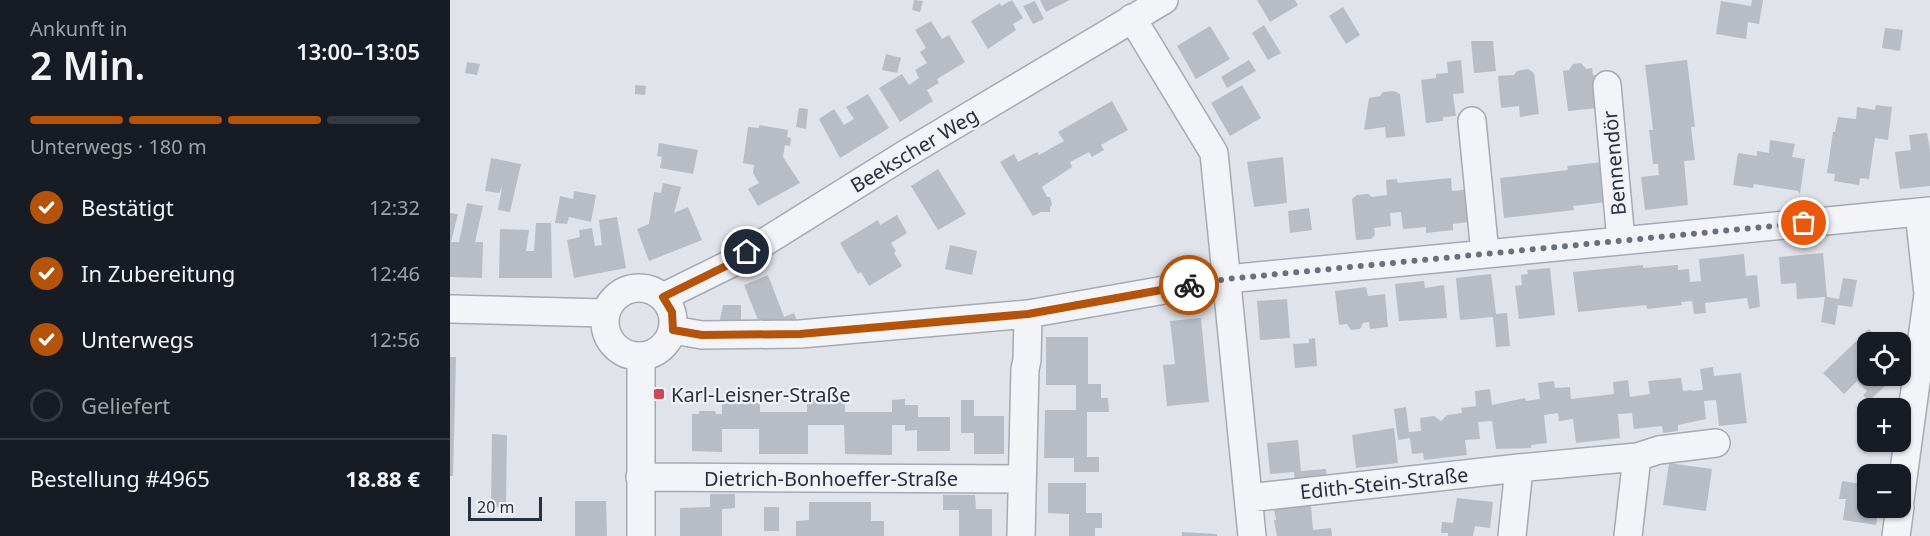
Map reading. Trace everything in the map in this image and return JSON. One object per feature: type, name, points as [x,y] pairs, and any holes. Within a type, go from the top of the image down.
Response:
[{"type":"street","name":"Beekscher Weg","points":[[663,297],[728,265],[904,155],[1164,0]]},
{"type":"street","points":[[1132,18],[1214,153],[1252,536]]},
{"type":"street","name":"Bennendör","points":[[1607,85],[1621,240]]},
{"type":"street","points":[[1472,121],[1485,254]]},
{"type":"street","points":[[1905,464],[1928,294],[1924,212]]},
{"type":"street","name":"Bennendör","points":[[673,330],[702,335],[800,334],[1028,314],[1227,279],[1924,212]]},
{"type":"street","points":[[647,288],[663,297],[672,312],[673,330],[661,349],[641,357],[620,352],[606,335],[605,313],[614,298],[629,289],[647,288]]},
{"type":"street","points":[[450,309],[605,313]]},
{"type":"street","points":[[1021,536],[1028,314]]},
{"type":"street","points":[[641,357],[641,536]]},
{"type":"street","name":"Edith-Stein-Straße","points":[[1249,498],[1637,457],[1659,450],[1716,443]]},
{"type":"street","points":[[1628,536],[1637,457]]},
{"type":"street","points":[[1512,536],[1519,468]]},
{"type":"street","name":"Dietrich-Bonhoeffer-Straße","points":[[640,477],[1021,479]]},
{"type":"street","points":[[1896,536],[1898,518]]},
{"type":"building","points":[[914,0],[923,1],[920,12],[912,10]]},
{"type":"building","points":[[1012,0],[1023,18],[1013,24],[1016,30],[988,49],[971,21],[1000,3],[1001,6]]},
{"type":"building","points":[[1040,0],[1070,0],[1046,12]]},
{"type":"building","points":[[1257,0],[1295,0],[1298,5],[1270,22]]},
{"type":"building","points":[[1752,0],[1763,0],[1759,24],[1748,22],[1746,39],[1716,34],[1721,1],[1751,6]]},
{"type":"building","points":[[1035,1],[1044,19],[1033,24],[1023,6]]},
{"type":"building","points":[[1343,7],[1360,35],[1346,44],[1329,16]]},
{"type":"building","points":[[931,21],[942,39],[949,35],[965,62],[937,79],[939,83],[927,90],[933,101],[900,122],[879,88],[902,74],[909,85],[919,78],[915,70],[927,63],[920,52],[926,48],[915,30]]},
{"type":"building","points":[[1264,25],[1281,53],[1268,60],[1252,33]]},
{"type":"building","points":[[1210,26],[1230,59],[1196,79],[1177,46]]},
{"type":"building","points":[[1885,28],[1903,30],[1900,51],[1882,48]]},
{"type":"building","points":[[1471,41],[1493,41],[1496,71],[1474,73]]},
{"type":"building","points":[[886,54],[901,58],[897,73],[882,70]]},
{"type":"building","points":[[1249,60],[1256,71],[1227,88],[1221,77]]},
{"type":"building","points":[[1461,60],[1464,93],[1453,94],[1456,116],[1443,117],[1443,121],[1426,123],[1421,80],[1436,78],[1436,74],[1448,73],[1447,62]]},
{"type":"building","points":[[1687,60],[1695,127],[1691,127],[1695,160],[1684,161],[1688,205],[1645,210],[1641,177],[1659,175],[1658,164],[1653,164],[1649,130],[1653,130],[1645,65]]},
{"type":"building","points":[[467,62],[480,64],[477,75],[465,73]]},
{"type":"building","points":[[1581,63],[1586,69],[1592,68],[1593,75],[1598,75],[1600,94],[1597,108],[1568,111],[1563,71],[1569,70],[1573,64]]},
{"type":"building","points":[[1528,69],[1534,73],[1539,114],[1520,117],[1519,106],[1501,108],[1498,76],[1514,75],[1517,71]]},
{"type":"building","points":[[635,85],[646,86],[645,95],[635,94]]},
{"type":"building","points":[[1242,85],[1261,118],[1230,136],[1211,103]]},
{"type":"building","points":[[1394,91],[1400,94],[1405,136],[1386,138],[1385,127],[1364,130],[1369,98],[1380,96],[1383,92]]},
{"type":"building","points":[[868,94],[889,128],[840,158],[819,119],[834,109],[844,125],[854,119],[846,107]]},
{"type":"building","points":[[1112,101],[1128,130],[1101,145],[1104,150],[1092,157],[1089,152],[1070,162],[1072,167],[1042,187],[1047,197],[1050,197],[1052,205],[1050,212],[1041,212],[1033,216],[1000,162],[1014,154],[1018,162],[1037,152],[1039,155],[1064,141],[1058,132]]},
{"type":"building","points":[[1876,105],[1892,107],[1888,140],[1875,138],[1869,179],[1860,178],[1859,185],[1834,181],[1835,174],[1827,173],[1833,132],[1835,132],[1838,117],[1856,119],[1857,107],[1875,110]]},
{"type":"building","points":[[799,108],[808,109],[806,129],[796,127]]},
{"type":"building","points":[[759,125],[788,130],[787,137],[791,138],[790,146],[785,145],[783,157],[800,183],[758,206],[748,189],[759,183],[753,173],[754,165],[743,163],[748,127],[759,128]]},
{"type":"building","points":[[1927,133],[1930,150],[1930,186],[1900,189],[1895,152],[1911,150],[1909,135]]},
{"type":"building","points":[[1770,140],[1795,144],[1792,157],[1805,159],[1800,194],[1798,191],[1754,184],[1753,188],[1733,185],[1738,153],[1757,156],[1757,151],[1769,153]]},
{"type":"building","points":[[659,143],[698,150],[693,174],[660,168],[662,157],[657,156]]},
{"type":"building","points":[[1283,157],[1287,203],[1254,207],[1247,162]]},
{"type":"building","points":[[491,158],[521,164],[510,212],[498,210],[502,187],[499,193],[485,191]]},
{"type":"building","points":[[1603,162],[1607,202],[1573,206],[1574,210],[1504,218],[1500,178],[1568,170],[1567,166]]},
{"type":"building","points":[[938,169],[966,214],[938,230],[911,186]]},
{"type":"building","points":[[1451,178],[1452,191],[1472,189],[1476,221],[1453,224],[1453,230],[1426,233],[1426,227],[1403,229],[1401,212],[1390,213],[1391,226],[1374,228],[1375,235],[1371,239],[1356,240],[1352,199],[1357,195],[1368,194],[1372,197],[1387,195],[1386,180],[1397,179],[1398,183]]},
{"type":"building","points":[[663,183],[681,187],[674,213],[688,207],[702,240],[649,261],[637,229],[649,224],[654,192],[661,193]]},
{"type":"building","points":[[574,191],[596,195],[591,222],[569,217],[567,224],[555,223],[560,196],[573,199]]},
{"type":"building","points":[[467,203],[483,206],[475,242],[483,242],[482,278],[450,277],[450,213],[458,214],[451,242],[459,242]]},
{"type":"building","points":[[1309,208],[1312,230],[1290,233],[1288,211]]},
{"type":"building","points":[[897,215],[907,233],[891,243],[902,266],[869,286],[861,272],[858,274],[840,243],[878,220],[880,225]]},
{"type":"building","points":[[617,217],[626,268],[574,278],[567,240],[580,237],[579,230],[592,228],[595,246],[602,245],[599,220]]},
{"type":"building","points":[[536,223],[551,223],[552,278],[499,278],[500,229],[529,230],[526,251],[534,251]]},
{"type":"building","points":[[950,245],[977,251],[972,275],[945,269]]},
{"type":"building","points":[[1823,253],[1827,297],[1839,299],[1843,278],[1857,280],[1852,307],[1838,305],[1835,325],[1821,322],[1825,297],[1797,299],[1796,283],[1781,284],[1779,257]]},
{"type":"building","points":[[1744,254],[1746,276],[1757,275],[1760,307],[1749,309],[1747,298],[1705,303],[1706,313],[1694,314],[1692,301],[1681,302],[1682,305],[1647,309],[1646,305],[1578,312],[1573,272],[1643,265],[1643,268],[1678,265],[1678,270],[1689,269],[1690,282],[1701,281],[1699,259]]},
{"type":"building","points":[[1550,268],[1555,315],[1519,319],[1515,286],[1522,285],[1521,275],[1528,274],[1527,270]]},
{"type":"building","points":[[1491,274],[1496,314],[1507,313],[1510,346],[1496,347],[1493,317],[1460,320],[1456,278]]},
{"type":"building","points":[[768,275],[784,317],[794,313],[798,323],[760,325],[744,285]]},
{"type":"building","points":[[1424,281],[1425,288],[1444,285],[1447,318],[1399,321],[1395,284]]},
{"type":"building","points":[[1366,287],[1368,296],[1385,294],[1388,327],[1370,329],[1369,322],[1363,323],[1360,329],[1351,330],[1347,324],[1339,325],[1335,291]]},
{"type":"building","points":[[1287,299],[1290,338],[1260,340],[1257,301]]},
{"type":"building","points":[[723,305],[741,305],[741,325],[719,324]]},
{"type":"building","points":[[1201,318],[1209,402],[1167,406],[1163,365],[1175,364],[1170,321]]},
{"type":"building","points":[[1046,337],[1088,337],[1088,384],[1101,384],[1101,398],[1108,398],[1109,412],[1087,412],[1087,457],[1099,457],[1099,472],[1074,472],[1074,458],[1044,458],[1045,410],[1076,410],[1076,385],[1046,385]]},
{"type":"building","points":[[1315,338],[1317,366],[1295,368],[1293,344],[1309,343],[1309,339]]},
{"type":"building","points":[[1857,340],[1857,381],[1844,394],[1823,373]]},
{"type":"building","points":[[450,357],[456,357],[453,476],[450,476]]},
{"type":"building","points":[[1713,367],[1714,376],[1741,373],[1747,423],[1719,426],[1716,400],[1704,401],[1706,419],[1678,425],[1678,431],[1663,433],[1662,426],[1634,429],[1632,413],[1618,414],[1620,438],[1576,443],[1573,419],[1559,421],[1558,413],[1544,415],[1547,443],[1531,445],[1531,448],[1496,449],[1492,421],[1478,422],[1480,439],[1465,440],[1467,455],[1424,460],[1423,453],[1412,454],[1410,438],[1398,440],[1394,409],[1406,407],[1409,432],[1421,431],[1420,418],[1434,416],[1441,421],[1447,415],[1462,413],[1461,408],[1476,406],[1475,391],[1490,389],[1492,405],[1525,398],[1526,401],[1540,399],[1538,383],[1554,381],[1555,388],[1570,387],[1571,399],[1614,394],[1613,382],[1628,380],[1630,397],[1650,394],[1648,381],[1681,378],[1683,391],[1703,390],[1700,369]]},
{"type":"building","points":[[1862,386],[1885,386],[1872,398],[1866,398],[1863,395],[1867,391]]},
{"type":"building","points":[[832,392],[845,392],[845,412],[892,412],[892,400],[905,399],[905,405],[918,405],[918,417],[950,417],[950,451],[917,451],[917,430],[905,431],[905,425],[892,425],[892,455],[845,454],[844,425],[808,425],[808,454],[759,454],[759,429],[722,429],[722,452],[692,451],[692,414],[699,414],[699,411],[715,411],[716,414],[722,414],[722,403],[760,403],[760,412],[807,412],[807,399],[832,399]]},
{"type":"building","points":[[961,400],[974,400],[974,416],[1004,416],[1004,454],[974,454],[974,433],[961,433]]},
{"type":"building","points":[[1394,428],[1398,463],[1356,468],[1352,435]]},
{"type":"building","points":[[492,434],[507,435],[506,507],[491,507]]},
{"type":"building","points":[[1298,440],[1301,471],[1326,469],[1327,479],[1295,483],[1294,472],[1270,474],[1267,443]]},
{"type":"building","points":[[1669,463],[1712,469],[1706,511],[1663,505]]},
{"type":"building","points":[[1842,481],[1857,483],[1857,518],[1877,518],[1876,525],[1843,520],[1846,499],[1839,499]]},
{"type":"building","points":[[1048,483],[1086,483],[1086,513],[1102,513],[1102,528],[1095,528],[1095,536],[1069,536],[1069,514],[1048,513]]},
{"type":"building","points":[[710,494],[735,494],[735,508],[722,509],[722,536],[680,536],[680,508],[710,507]]},
{"type":"building","points":[[943,495],[975,495],[976,509],[992,509],[992,536],[959,536],[959,510],[943,510]]},
{"type":"building","points":[[1457,498],[1493,502],[1490,528],[1475,526],[1473,536],[1448,536],[1448,533],[1441,533],[1442,522],[1453,523]]},
{"type":"building","points":[[575,501],[606,501],[607,536],[575,536]]},
{"type":"building","points":[[809,502],[871,502],[871,521],[884,521],[884,536],[796,536],[796,521],[809,520]]},
{"type":"building","points":[[1311,505],[1313,530],[1331,528],[1332,536],[1277,536],[1274,509]]},
{"type":"building","points":[[764,507],[779,507],[779,531],[764,531]]},
{"type":"building","points":[[1182,532],[1217,534],[1217,536],[1182,536]]},
{"type":"way so far","points":[[1189,285],[1227,279],[1804,223]]},
{"type":"place","name":"Karl-Leisner-Straße","points":[[659,394]]},
{"type":"route","points":[[747,252],[728,265],[663,297],[672,312],[673,330],[702,335],[800,334],[1028,314],[1189,285]]}]
